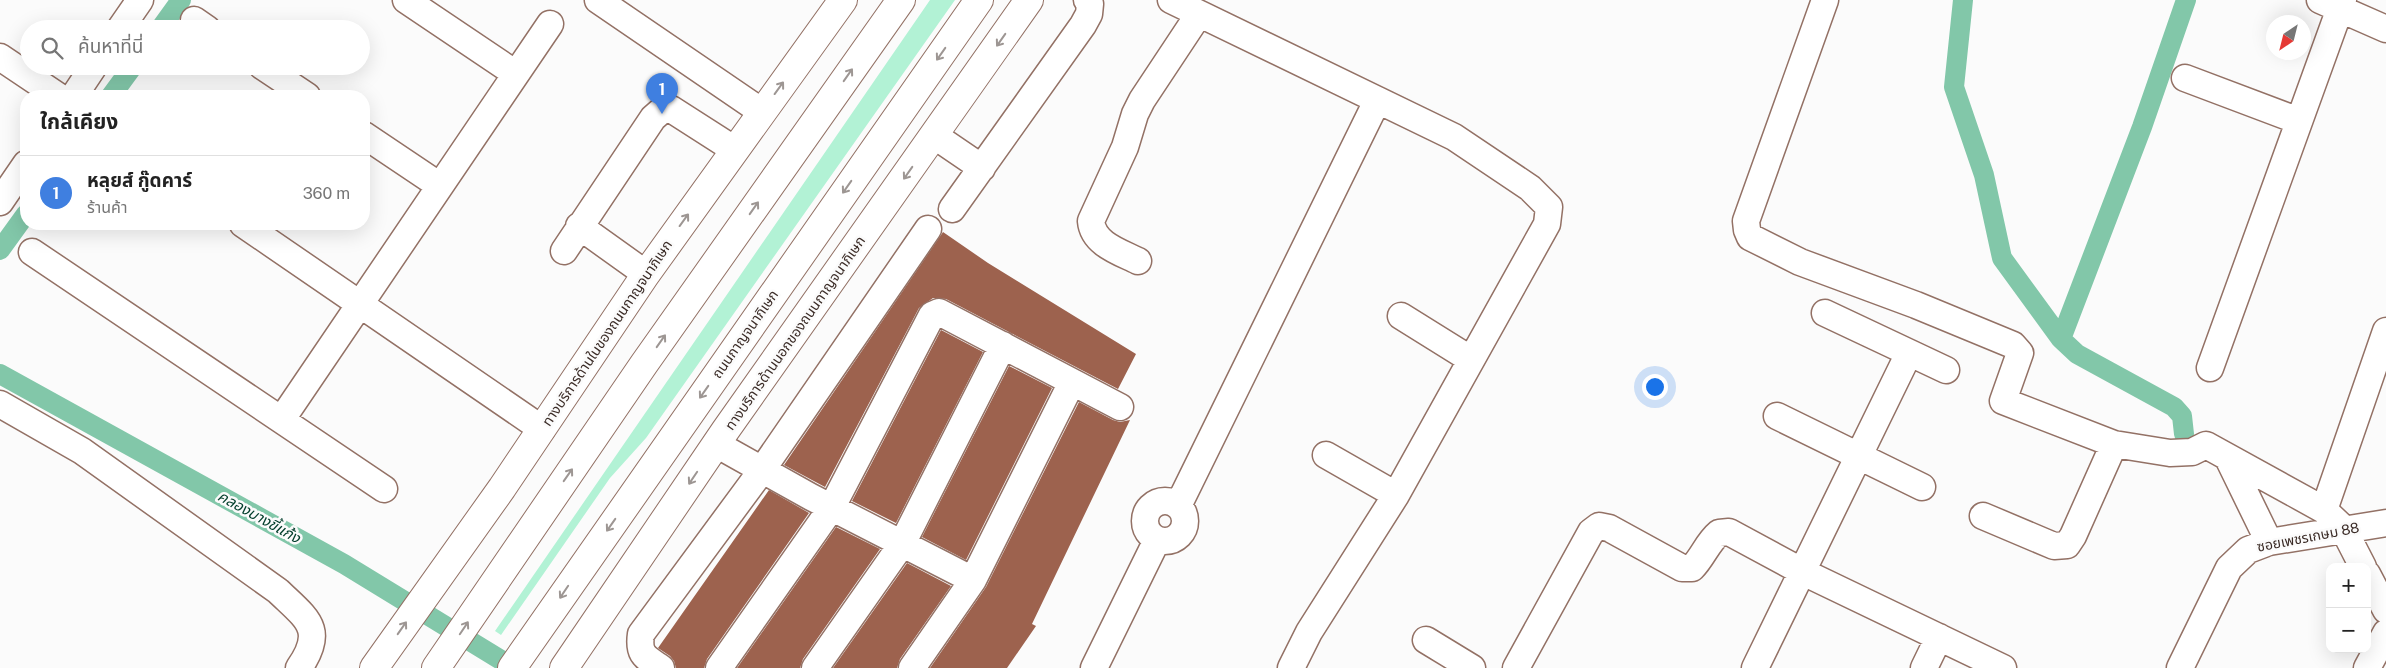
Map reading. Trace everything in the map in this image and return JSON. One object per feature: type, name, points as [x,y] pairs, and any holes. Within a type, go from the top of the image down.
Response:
[{"type":"main road","name":"ทางบริการด้านในของถนนกาญจนาภิเษก","points":[[374,668],[502,488],[646,274],[843,0]]},
{"type":"main road","points":[[436,668],[901,0]]},
{"type":"main road","name":"ถนนกาญจนาภิเษก","points":[[512,668],[978,0]]},
{"type":"main road","name":"ทางบริการด้านนอกของถนนกาญจนาภิเษก","points":[[564,668],[716,444],[935,136],[1029,0]]},
{"type":"street","points":[[126,20],[140,0]]},
{"type":"street","points":[[406,0],[516,74]]},
{"type":"street","points":[[598,0],[762,112]]},
{"type":"street","points":[[952,210],[1083,26],[1089,14],[1090,4],[1087,0]]},
{"type":"street","points":[[1171,0],[1461,142],[1530,188],[1549,207],[1547,224],[1470,359],[1396,496],[1309,632],[1291,668]]},
{"type":"street","points":[[1825,0],[1746,221],[1746,230],[1750,238],[1800,262],[1916,305],[2013,345],[2020,353],[2003,402],[2114,444],[2170,453],[2192,452],[2206,445],[2324,510],[2343,528],[2362,563]]},
{"type":"street","points":[[2210,368],[2299,121],[2334,3],[2386,29]]},
{"type":"street","points":[[1138,261],[1101,242],[1092,231],[1091,222],[1125,147],[1135,114],[1142,100],[1199,14]]},
{"type":"street","points":[[282,419],[550,24]]},
{"type":"street","points":[[0,57],[20,70]]},
{"type":"street","points":[[27,75],[49,90]]},
{"type":"street","points":[[78,90],[88,75]]},
{"type":"street","points":[[276,75],[298,90]]},
{"type":"street","points":[[2185,78],[2299,121]]},
{"type":"street","points":[[1094,668],[1157,540],[1168,542],[1174,540],[1184,530],[1185,516],[1178,506],[1377,101]]},
{"type":"street","points":[[564,251],[653,118],[661,111],[671,109],[735,150]]},
{"type":"street","points":[[935,136],[982,168]]},
{"type":"street","points":[[370,139],[440,186]]},
{"type":"street","points":[[0,202],[20,173]]},
{"type":"street","points":[[579,226],[646,274]]},
{"type":"street","points":[[661,668],[643,656],[639,647],[641,634],[762,470],[928,229]]},
{"type":"street","points":[[252,230],[542,428]]},
{"type":"street","points":[[32,252],[282,419],[384,490]]},
{"type":"street","points":[[719,668],[832,507],[932,315],[940,312],[1120,407]]},
{"type":"street","points":[[1825,312],[1946,370]]},
{"type":"street","points":[[1401,316],[1470,359]]},
{"type":"street","points":[[2324,510],[2386,331]]},
{"type":"street","points":[[815,668],[902,544],[1003,345]]},
{"type":"street","points":[[1755,668],[1804,572],[1909,353]]},
{"type":"street","points":[[912,668],[973,580],[1072,382]]},
{"type":"street","points":[[0,404],[82,452],[278,591],[307,619],[311,630],[313,640],[309,653],[299,668]]},
{"type":"street","points":[[1777,416],[1859,458],[1922,487]]},
{"type":"street","points":[[716,444],[973,580]]},
{"type":"street","points":[[1983,516],[2054,546],[2067,546],[2074,536],[2114,444]]},
{"type":"street","points":[[1326,455],[1396,496]]},
{"type":"street","points":[[2228,458],[2269,542]]},
{"type":"street","name":"ซอยเพชรเกษม 88","points":[[2180,668],[2229,568],[2248,550],[2269,542],[2343,528],[2386,523]]},
{"type":"street","points":[[1516,668],[1591,532],[1599,526],[1610,528],[1682,568],[1692,568],[1699,561],[1710,541],[1718,533],[1729,532],[1804,572],[2003,668]]},
{"type":"street","points":[[2371,582],[2386,610]]},
{"type":"street","points":[[2367,668],[2386,633]]},
{"type":"street","points":[[1924,668],[1939,637]]},
{"type":"street","points":[[1426,640],[1472,668]]},
{"type":"green space","points":[[930,0],[955,0],[646,438],[610,478],[501,635],[495,631]]},
{"type":"building","points":[[943,232],[988,263],[1136,354],[1118,389],[946,299],[933,298],[919,308],[825,487],[784,465]]},
{"type":"building","points":[[941,330],[983,352],[896,523],[852,501]]},
{"type":"building","points":[[1009,366],[1052,388],[966,560],[922,537]]},
{"type":"building","points":[[1079,402],[1113,420],[1120,422],[1130,420],[1032,624],[1036,626],[1007,668],[930,668],[986,587]]},
{"type":"building","points":[[769,490],[809,513],[707,659],[704,668],[676,668],[670,656],[658,648]]},
{"type":"building","points":[[836,527],[880,549],[803,659],[800,668],[737,668]]},
{"type":"building","points":[[907,563],[951,586],[900,659],[897,668],[833,668]]},
{"type":"waterway","points":[[167,20],[181,0]]},
{"type":"waterway","points":[[1963,0],[1954,87],[1984,175],[2002,258],[2061,339]]},
{"type":"waterway","points":[[2184,434],[2182,416],[2174,407],[2077,354],[2061,339],[2142,127],[2186,0]]},
{"type":"waterway","points":[[115,90],[126,75]]},
{"type":"waterway","points":[[0,250],[20,222]]},
{"type":"waterway","name":"คลองบางขี้แก้ง","points":[[0,374],[344,564],[514,668]]},
{"type":"place","name":"หลุยส์ กู๊ดคาร์","points":[[662,114]]}]
